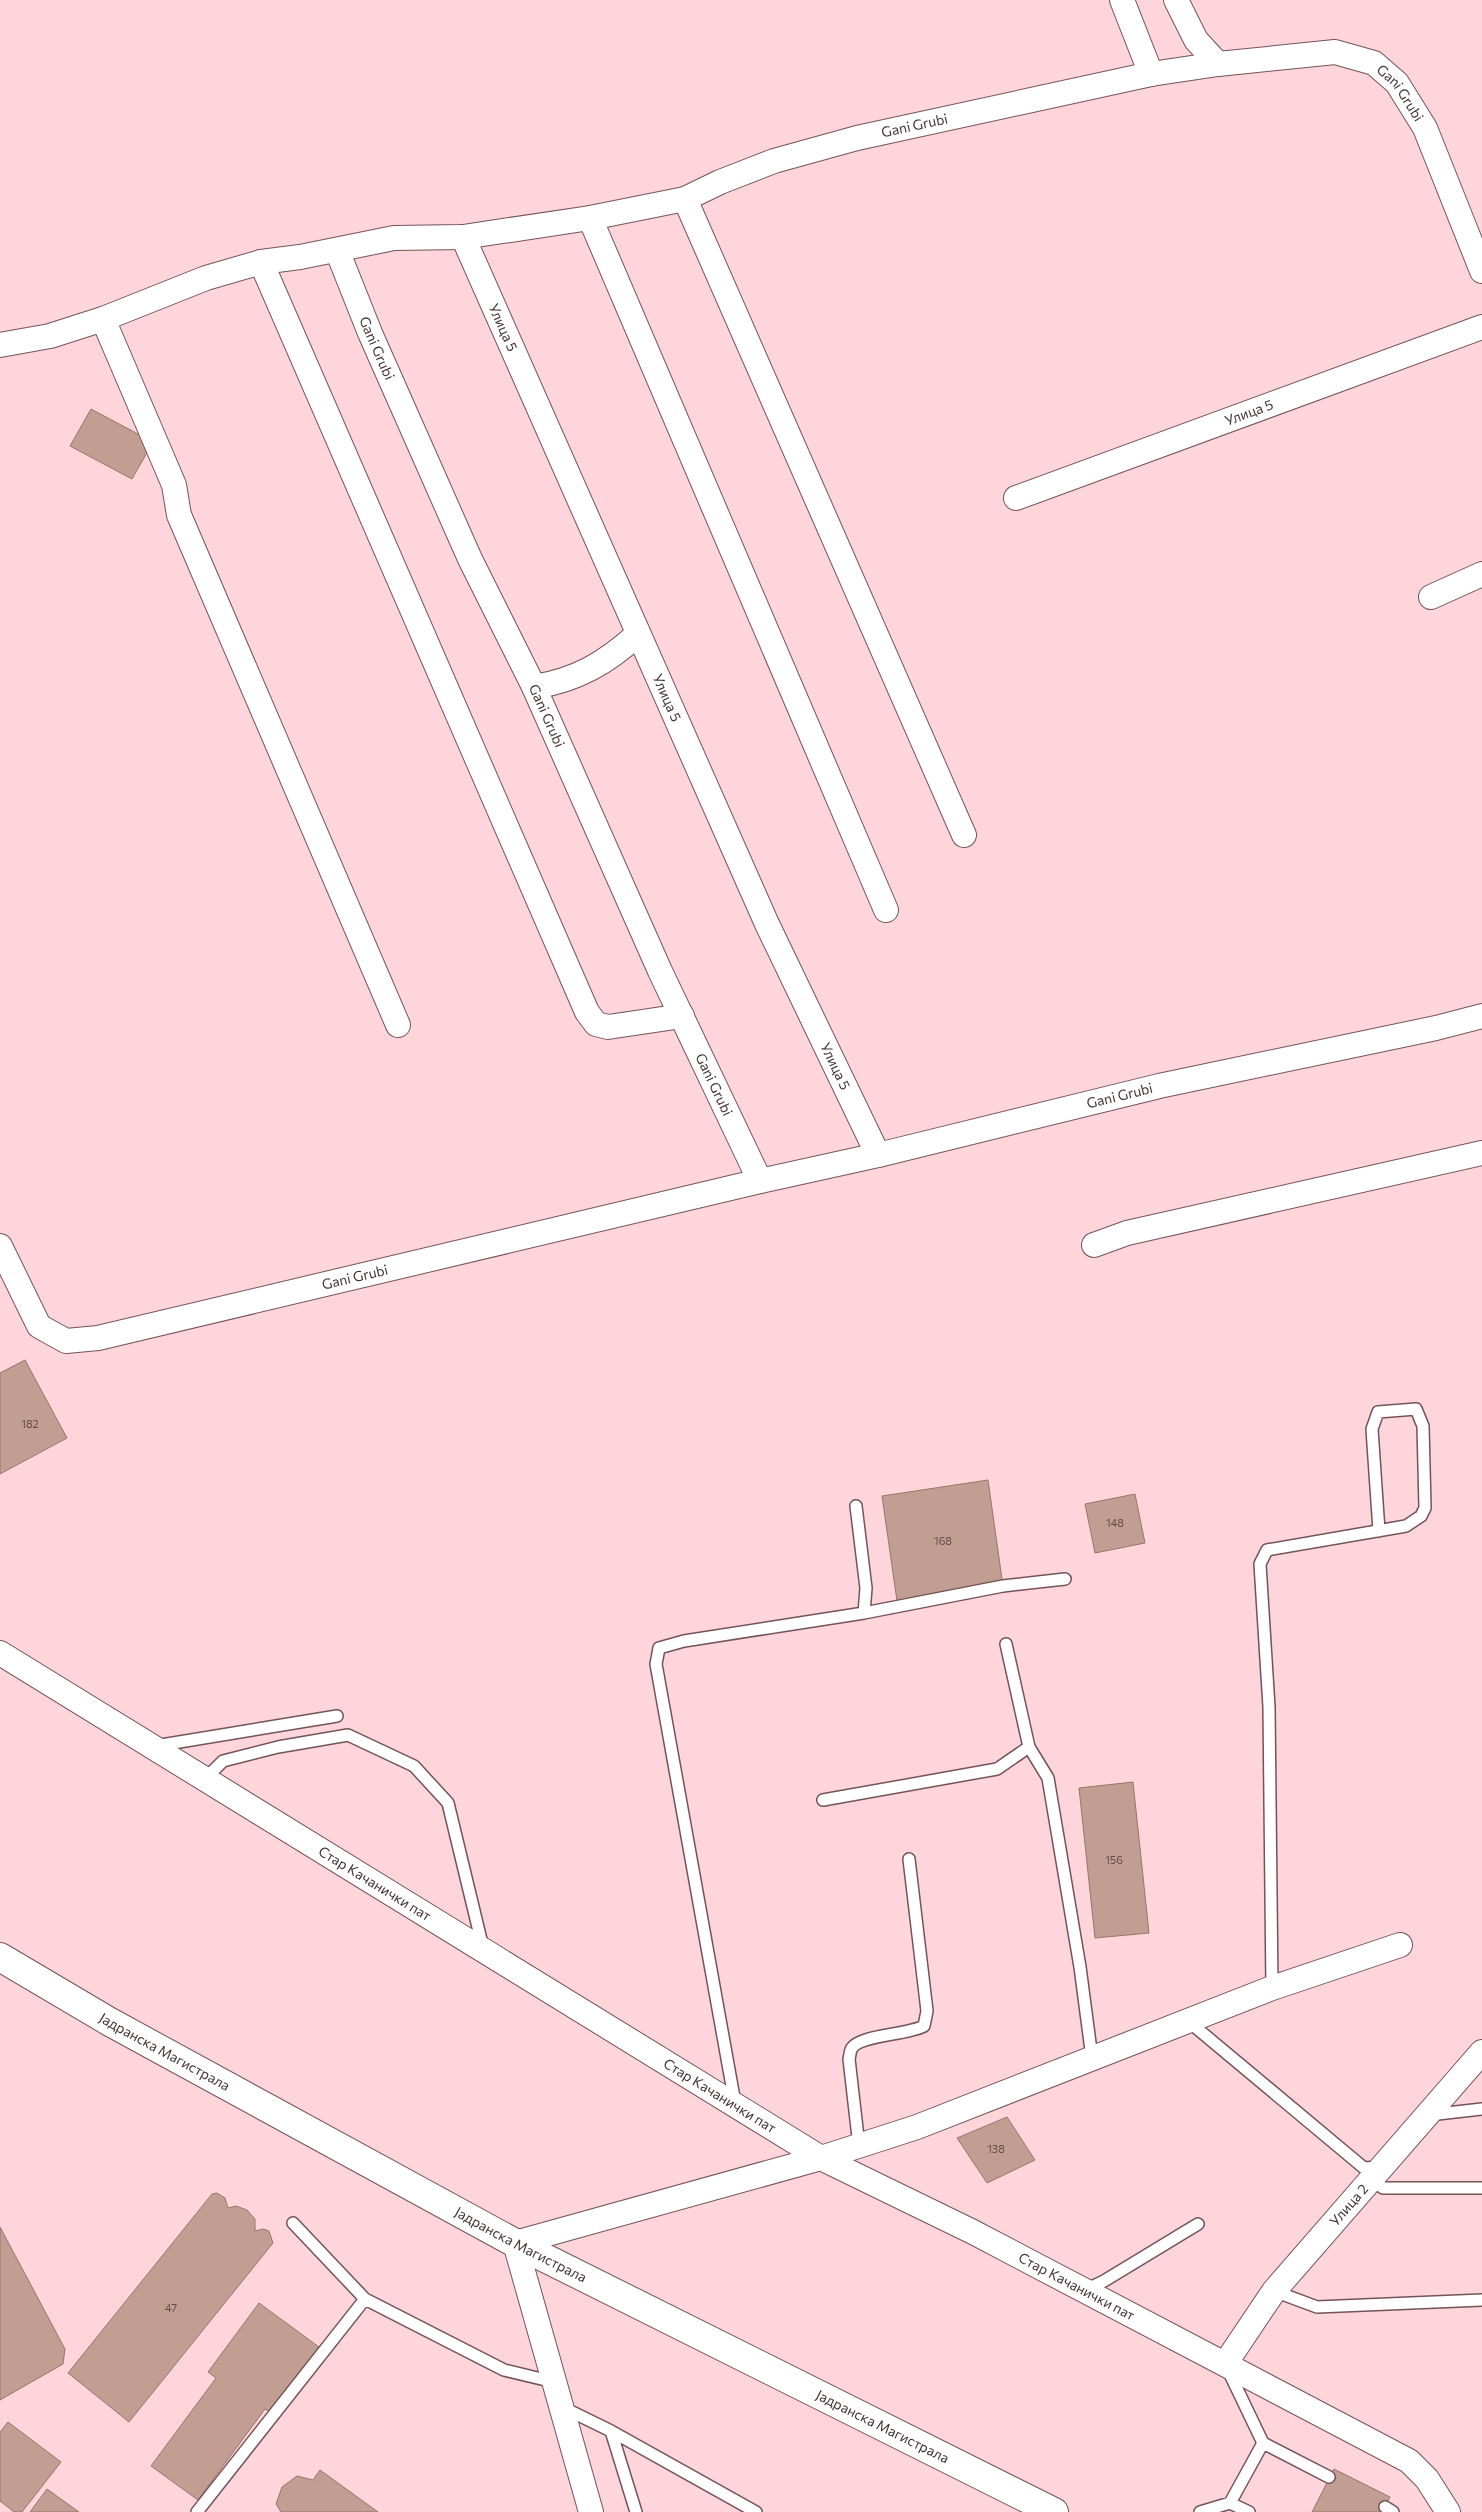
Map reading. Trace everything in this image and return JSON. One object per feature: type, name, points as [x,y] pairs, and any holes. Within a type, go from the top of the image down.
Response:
[{"type":"street","points":[[1122,0],[1151,74]]},
{"type":"street","points":[[1176,0],[1196,40],[1218,64]]},
{"type":"street","name":"Gani Grubi","points":[[0,345],[50,336],[102,319],[206,278],[261,262],[337,250],[394,238],[463,237],[590,218],[685,199],[720,182],[774,161],[857,138],[1151,74],[1218,64],[1335,52],[1374,63],[1397,83],[1425,128],[1482,271]]},
{"type":"street","points":[[685,199],[964,835]]},
{"type":"street","points":[[590,218],[886,910]]},
{"type":"street","name":"Улица 5","points":[[463,237],[767,924],[878,1155]]},
{"type":"street","name":"Gani Grubi","points":[[337,250],[370,334],[462,541],[534,687],[682,1016],[760,1181]]},
{"type":"street","points":[[261,262],[587,1012],[596,1024],[608,1027],[682,1016]]},
{"type":"street","points":[[102,319],[174,485],[179,515],[398,1025]]},
{"type":"street","name":"Улица 5","points":[[1016,498],[1482,327]]},
{"type":"street","points":[[1431,597],[1482,574]]},
{"type":"street","points":[[534,687],[561,682],[591,669],[618,652],[638,634]]},
{"type":"street","name":"Gani Grubi","points":[[0,1246],[39,1326],[66,1341],[98,1338],[760,1181],[878,1155],[1159,1086],[1436,1028],[1482,1016]]},
{"type":"street","points":[[1094,1245],[1127,1233],[1482,1153]]},
{"type":"street","name":"Стар Качанички пат","points":[[2,1659],[205,1778],[821,2158],[973,2232],[1082,2291],[1409,2460],[1427,2479],[1448,2512]]},
{"type":"street","points":[[591,2512],[515,2243],[821,2158],[917,2127],[1272,1988],[1400,1945]]},
{"type":"street","name":"Јадранска Магистрала","points":[[0,1957],[110,2022],[515,2243],[1054,2512]]},
{"type":"street","name":"Улица 2","points":[[1226,2364],[1274,2292],[1375,2173],[1482,2052]]},
{"type":"lane","points":[[1272,1988],[1269,1707],[1260,1564],[1267,1550],[1379,1531],[1406,1526],[1414,1522],[1425,1508],[1423,1426],[1416,1408],[1378,1412],[1374,1419],[1372,1429],[1379,1531]]},
{"type":"lane","points":[[856,1506],[866,1588],[864,1613]]},
{"type":"lane","points":[[735,2105],[656,1664],[659,1648],[684,1641],[864,1613],[1004,1586],[1065,1579]]},
{"type":"lane","points":[[1006,1644],[1029,1747],[1048,1778],[1080,1967],[1092,2058]]},
{"type":"lane","points":[[154,1747],[337,1716]]},
{"type":"lane","points":[[205,1778],[223,1761],[278,1747],[348,1735],[414,1766],[448,1803],[483,1950]]},
{"type":"lane","points":[[823,1800],[997,1768],[1029,1747]]},
{"type":"lane","points":[[859,2146],[849,2060],[852,2048],[863,2040],[913,2032],[924,2026],[927,2011],[909,1859]]},
{"type":"lane","points":[[1188,2021],[1364,2168],[1375,2173],[1383,2188],[1482,2188]]},
{"type":"lane","points":[[1425,2116],[1482,2108]]},
{"type":"lane","points":[[293,2224],[365,2299],[504,2370],[554,2382]]},
{"type":"lane","points":[[1082,2291],[1104,2281],[1198,2224]]},
{"type":"lane","points":[[1274,2292],[1317,2307],[1482,2300]]},
{"type":"lane","points":[[197,2512],[365,2299]]},
{"type":"lane","points":[[1226,2364],[1263,2442],[1329,2477]]},
{"type":"lane","points":[[560,2406],[611,2431],[756,2512]]},
{"type":"lane","points":[[611,2431],[636,2512]]},
{"type":"lane","points":[[1230,2503],[1263,2442]]},
{"type":"lane","points":[[1200,2512],[1230,2503],[1249,2512]]},
{"type":"building","points":[[91,409],[153,442],[132,479],[70,446]]},
{"type":"building","points":[[25,1360],[67,1438],[0,1474],[0,1373]]},
{"type":"building","points":[[988,1480],[1003,1586],[897,1601],[882,1496]]},
{"type":"building","points":[[1135,1494],[1145,1543],[1095,1553],[1085,1504]]},
{"type":"building","points":[[1133,1782],[1149,1933],[1095,1938],[1079,1788]]},
{"type":"building","points":[[1007,2117],[1035,2160],[987,2183],[957,2138]]},
{"type":"building","points":[[217,2193],[225,2198],[228,2208],[236,2206],[247,2210],[255,2219],[255,2231],[263,2229],[269,2231],[273,2243],[129,2422],[68,2373],[212,2194]]},
{"type":"building","points":[[0,2227],[65,2349],[63,2364],[0,2400]]},
{"type":"building","points":[[259,2303],[319,2347],[271,2413],[265,2409],[198,2500],[151,2466],[216,2378],[208,2372]]},
{"type":"building","points":[[8,2422],[61,2462],[22,2512],[14,2512],[0,2501],[0,2432]]},
{"type":"building","points":[[1334,2469],[1390,2497],[1382,2512],[1312,2512]]},
{"type":"building","points":[[320,2470],[378,2512],[281,2512],[276,2504],[282,2487],[297,2476],[313,2480]]},
{"type":"building","points":[[47,2489],[79,2512],[30,2512]]}]
